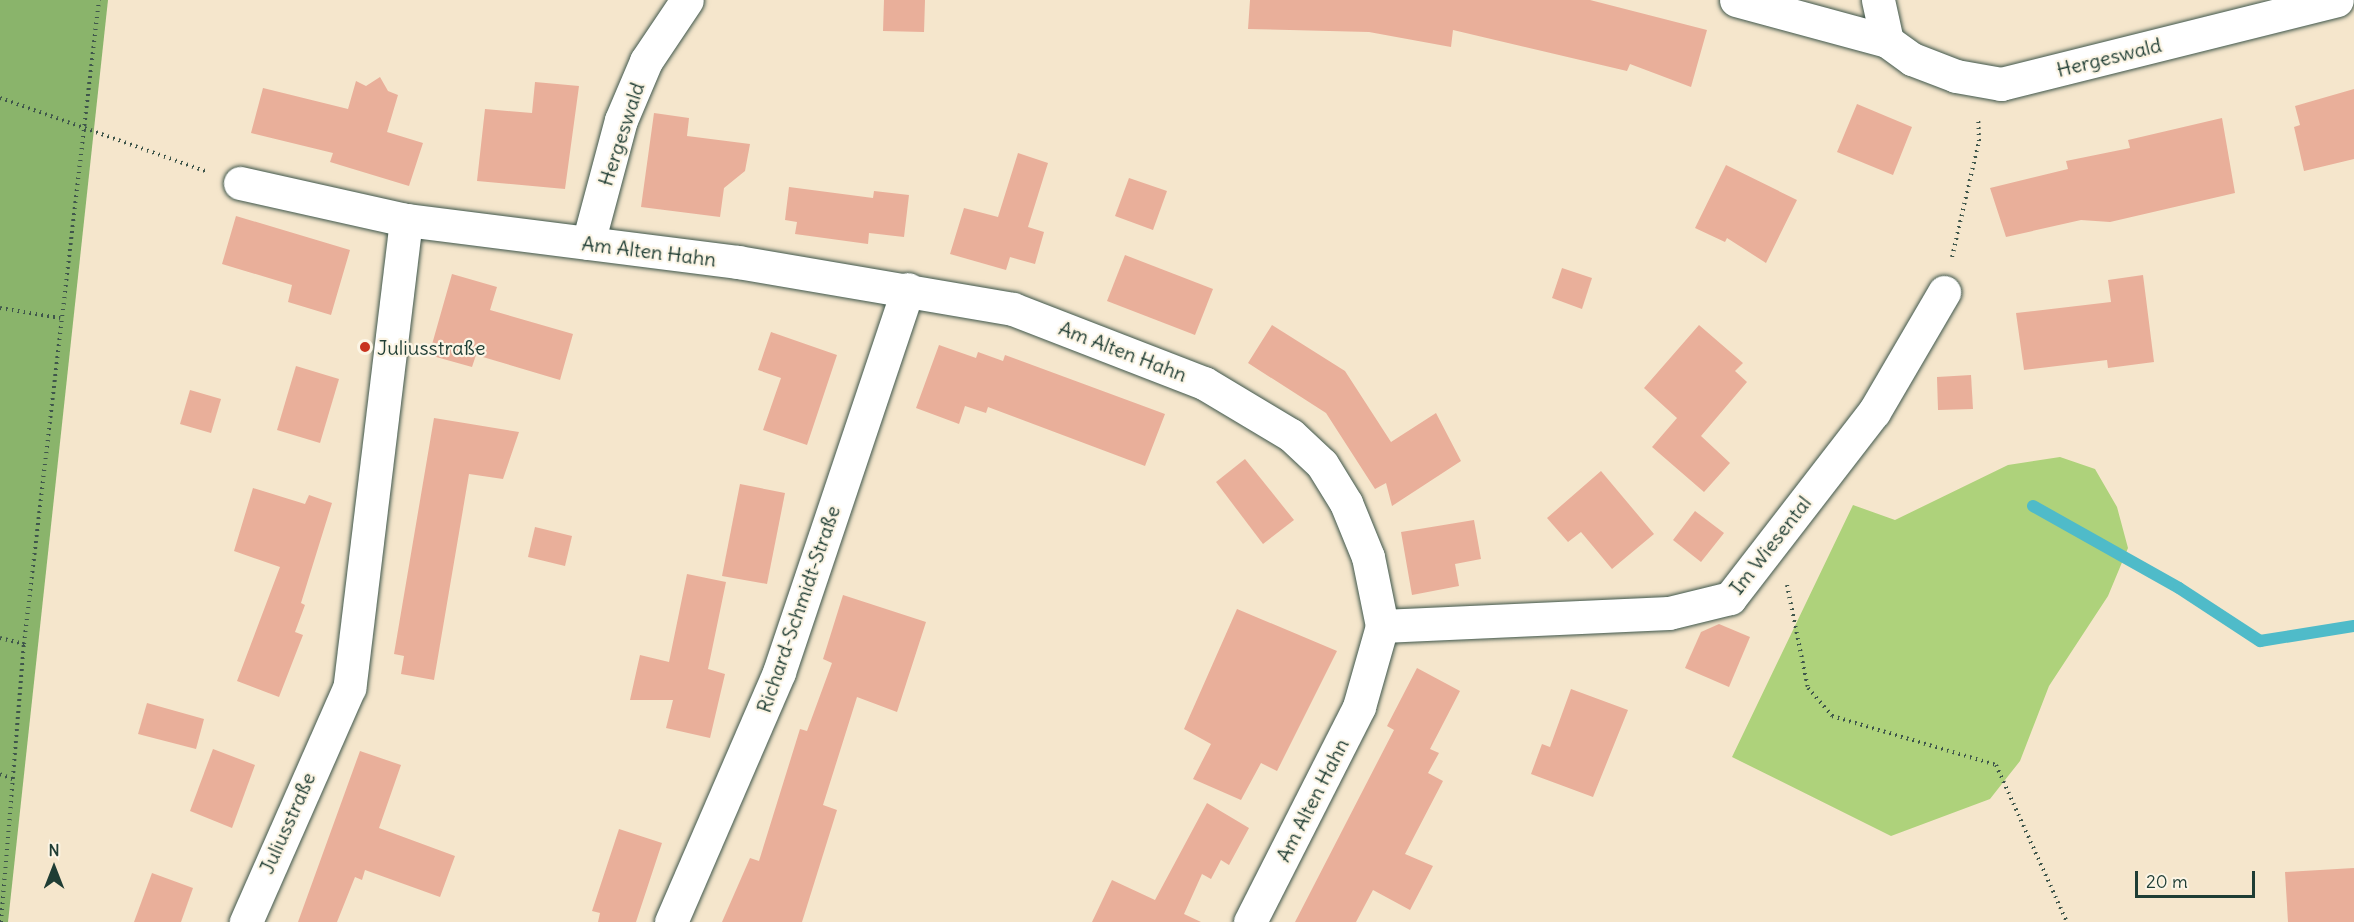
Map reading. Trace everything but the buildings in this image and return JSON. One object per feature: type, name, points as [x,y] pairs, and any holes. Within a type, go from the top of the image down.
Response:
[{"type":"street","name":"Hergeswald","points":[[588,243],[621,120],[646,61],[687,0]]},
{"type":"street","name":"Hergeswald","points":[[1736,0],[1887,41],[1912,59],[1978,80],[2001,84],[2337,0]]},
{"type":"street","points":[[1878,0],[1887,41]]},
{"type":"street","points":[[240,183],[406,220]]},
{"type":"street","name":"Am Alten Hahn","points":[[406,220],[588,243],[908,289],[1013,309],[1204,383],[1291,435],[1322,464],[1346,503],[1368,557],[1382,626],[1359,707],[1250,922]]},
{"type":"street","name":"Juliusstraße","points":[[246,922],[349,688],[406,220]]},
{"type":"street","name":"Richard-Schmidt-Straße","points":[[671,922],[779,672],[908,289]]},
{"type":"street","name":"Im Wiesental","points":[[1382,626],[1669,613],[1730,598],[1874,412],[1944,292]]},
{"type":"path","points":[[2,922],[24,644],[81,126],[99,0]]},
{"type":"path","points":[[1944,292],[1979,141],[1978,80]]},
{"type":"path","points":[[0,98],[240,183]]},
{"type":"path","points":[[0,308],[60,318]]},
{"type":"path","points":[[1777,539],[1808,688],[1832,716],[1996,765],[2067,922]]},
{"type":"path","points":[[0,638],[24,644]]},
{"type":"path","points":[[0,774],[13,779]]},
{"type":"green space","points":[[0,0],[108,0],[8,922],[0,922]]},
{"type":"green space","points":[[2060,457],[2095,469],[2117,507],[2128,548],[2108,596],[2049,686],[2020,761],[1990,799],[1891,836],[1732,757],[1853,505],[1895,520],[2008,465]]},
{"type":"waterway","points":[[2033,506],[2179,588],[2260,641],[2354,626]]},
{"type":"place","name":"Juliusstraße","points":[[365,347]]}]
